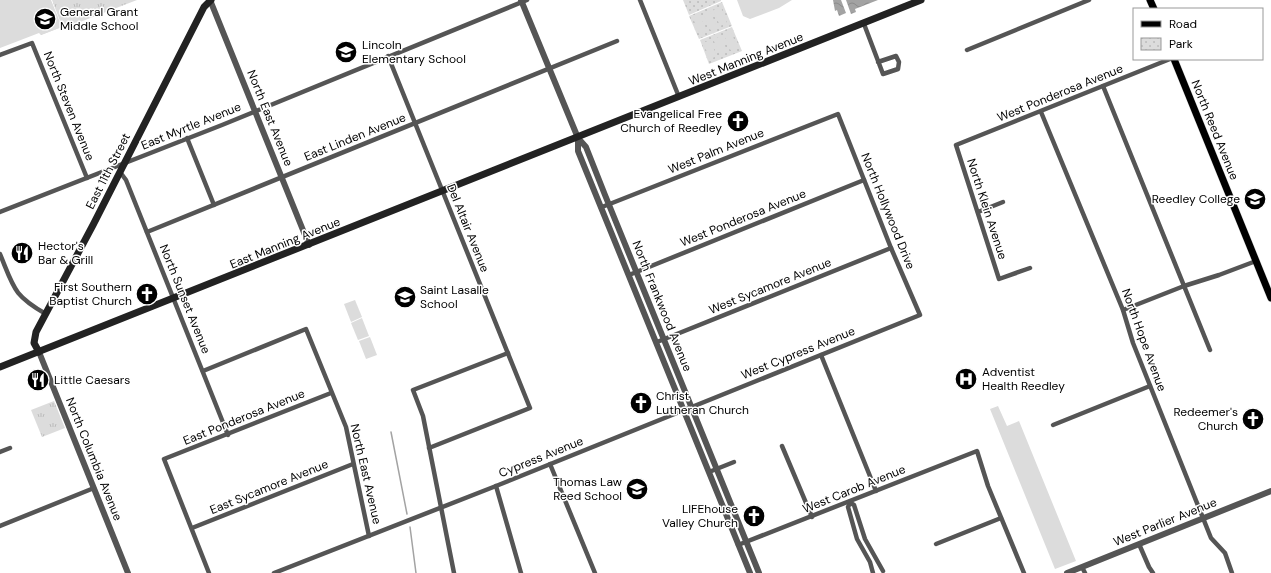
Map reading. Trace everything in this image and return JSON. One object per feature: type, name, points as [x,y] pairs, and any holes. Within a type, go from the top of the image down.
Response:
[{"type":"main road","name":"East 11th Street","points":[[40,352],[34,343],[34,338],[204,7],[210,0]]},
{"type":"main road","name":"West Manning Avenue","points":[[578,138],[922,0]]},
{"type":"main road","name":"North Reed Avenue","points":[[1174,60],[1271,298]]},
{"type":"main road","name":"East Manning Avenue","points":[[0,368],[578,138]]},
{"type":"street","name":"North East Avenue","points":[[210,0],[309,245]]},
{"type":"street","points":[[640,0],[679,97]]},
{"type":"street","points":[[967,50],[1089,0]]},
{"type":"street","name":"East Myrtle Avenue","points":[[0,212],[255,111],[524,1]]},
{"type":"street","name":"North Frankwood Avenue","points":[[524,1],[549,70],[578,138],[586,148],[759,573]]},
{"type":"street","points":[[864,24],[878,62],[883,74],[898,68],[899,65],[896,56],[878,62]]},
{"type":"street","name":"East Linden Avenue","points":[[147,232],[549,70],[617,41]]},
{"type":"street","name":"North Steven Avenue","points":[[0,55],[32,43],[87,178]]},
{"type":"street","name":"Del Altair Avenue","points":[[388,56],[530,408],[429,448]]},
{"type":"street","name":"West Ponderosa Avenue","points":[[956,145],[1168,60]]},
{"type":"street","points":[[1103,86],[1210,350]]},
{"type":"street","name":"North Hope Avenue","points":[[1041,112],[1124,310],[1133,343],[1211,538],[1225,554],[1232,573]]},
{"type":"street","name":"North Hollywood Drive","points":[[838,114],[891,248],[920,315]]},
{"type":"street","name":"West Palm Avenue","points":[[602,207],[838,114]]},
{"type":"street","points":[[187,138],[214,205]]},
{"type":"street","name":"North Frankwood Avenue","points":[[578,138],[578,151],[750,573]]},
{"type":"street","name":"North Klein Avenue","points":[[956,145],[999,279],[1030,268]]},
{"type":"street","name":"North Sunset Avenue","points":[[120,172],[126,180],[228,435]]},
{"type":"street","name":"West Ponderosa Avenue","points":[[629,275],[864,180]]},
{"type":"street","points":[[978,212],[1003,202]]},
{"type":"street","name":"West Sycamore Avenue","points":[[657,342],[891,248]]},
{"type":"street","points":[[0,254],[16,292],[28,303],[46,314]]},
{"type":"street","points":[[1124,310],[1184,286],[1256,261]]},
{"type":"street","name":"West Cypress Avenue","points":[[684,410],[920,315]]},
{"type":"street","name":"North East Avenue","points":[[203,371],[306,329],[346,427],[369,536]]},
{"type":"street","name":"North Columbia Avenue","points":[[40,352],[128,573]]},
{"type":"street","points":[[454,573],[423,416],[413,390],[508,353]]},
{"type":"street","points":[[821,355],[876,491]]},
{"type":"street","points":[[1052,425],[1150,386]]},
{"type":"street","name":"East Ponderosa Avenue","points":[[192,528],[164,459],[228,435],[331,393]]},
{"type":"street","name":"Cypress Avenue","points":[[274,573],[684,410]]},
{"type":"street","points":[[782,446],[812,517]]},
{"type":"street","points":[[0,452],[10,448]]},
{"type":"street","name":"West Carob Avenue","points":[[738,545],[747,543],[849,504],[876,491],[977,451],[988,486],[1001,518]]},
{"type":"street","points":[[709,472],[734,462]]},
{"type":"street","name":"East Sycamore Avenue","points":[[192,528],[354,464]]},
{"type":"street","points":[[550,464],[595,573]]},
{"type":"street","points":[[496,486],[521,573]]},
{"type":"street","points":[[0,525],[94,488]]},
{"type":"street","name":"West Parlier Avenue","points":[[1067,573],[1271,492]]},
{"type":"street","points":[[849,504],[854,505],[865,539],[884,572]]},
{"type":"street","points":[[849,504],[858,539],[870,562],[873,573],[877,569],[884,572]]},
{"type":"street","points":[[936,544],[1001,518],[1024,573]]},
{"type":"street","points":[[192,528],[209,573]]},
{"type":"street","points":[[1139,544],[1153,573]]},
{"type":"street","points":[[1082,567],[1085,573]]},
{"type":"green space","name":"General Grant Middle School","points":[[0,0],[51,0],[62,27],[41,35],[39,33],[0,48]]},
{"type":"green space","points":[[52,0],[137,0],[67,27],[64,26],[41,35],[40,32],[0,25],[54,23],[60,21]]},
{"type":"green space","points":[[683,0],[721,0],[721,1],[689,15]]},
{"type":"green space","points":[[737,0],[792,0],[779,8],[750,19],[743,16]]},
{"type":"green space","points":[[722,2],[732,26],[699,39],[689,16]]},
{"type":"green space","points":[[721,7],[727,23],[720,26],[713,10]]},
{"type":"green space","points":[[710,11],[717,27],[710,30],[703,14]]},
{"type":"green space","points":[[700,15],[707,31],[699,34],[693,18]]},
{"type":"green space","points":[[732,27],[742,51],[709,64],[700,40]]},
{"type":"green space","points":[[731,31],[737,47],[730,50],[724,35]]},
{"type":"green space","points":[[721,36],[727,51],[720,55],[713,39]]},
{"type":"green space","points":[[710,40],[717,56],[710,59],[703,43]]},
{"type":"green space","points":[[355,300],[362,317],[351,322],[344,304]]},
{"type":"green space","points":[[362,318],[369,336],[358,340],[351,323]]},
{"type":"green space","points":[[370,337],[377,355],[366,359],[359,341]]},
{"type":"green space","points":[[54,401],[65,428],[42,437],[31,410]]},
{"type":"green space","points":[[998,406],[1007,426],[1019,421],[1076,561],[1055,569],[990,409]]},
{"type":"water","points":[[833,0],[841,0],[846,13],[839,16],[837,10],[835,11]]},
{"type":"water","points":[[846,0],[878,0],[855,9],[856,12],[851,14]]},
{"type":"waterway","points":[[391,432],[407,514]]},
{"type":"waterway","points":[[410,527],[416,573]]},
{"type":"place","name":"General Grant Middle School","points":[[45,19]]},
{"type":"place","name":"Lincoln Elementary School","points":[[346,52]]},
{"type":"place","name":"Evangelical Free Church of Reedley","points":[[738,121]]},
{"type":"place","name":"Reedley College","points":[[1255,199]]},
{"type":"place","name":"Hector's Bar & Grill","points":[[22,253]]},
{"type":"place","name":"First Southern Baptist Church","points":[[147,294]]},
{"type":"place","name":"Saint Lasalle School","points":[[405,297]]},
{"type":"place","name":"Adventist Health Reedley","points":[[966,379]]},
{"type":"place","name":"Little Caesars","points":[[38,380]]},
{"type":"place","name":"Christ Lutheran Church","points":[[641,403]]},
{"type":"place","name":"Redeemer's Church","points":[[1253,419]]},
{"type":"place","name":"Thomas Law Reed School","points":[[637,489]]},
{"type":"place","name":"LIFEhouse Valley Church","points":[[754,516]]}]
